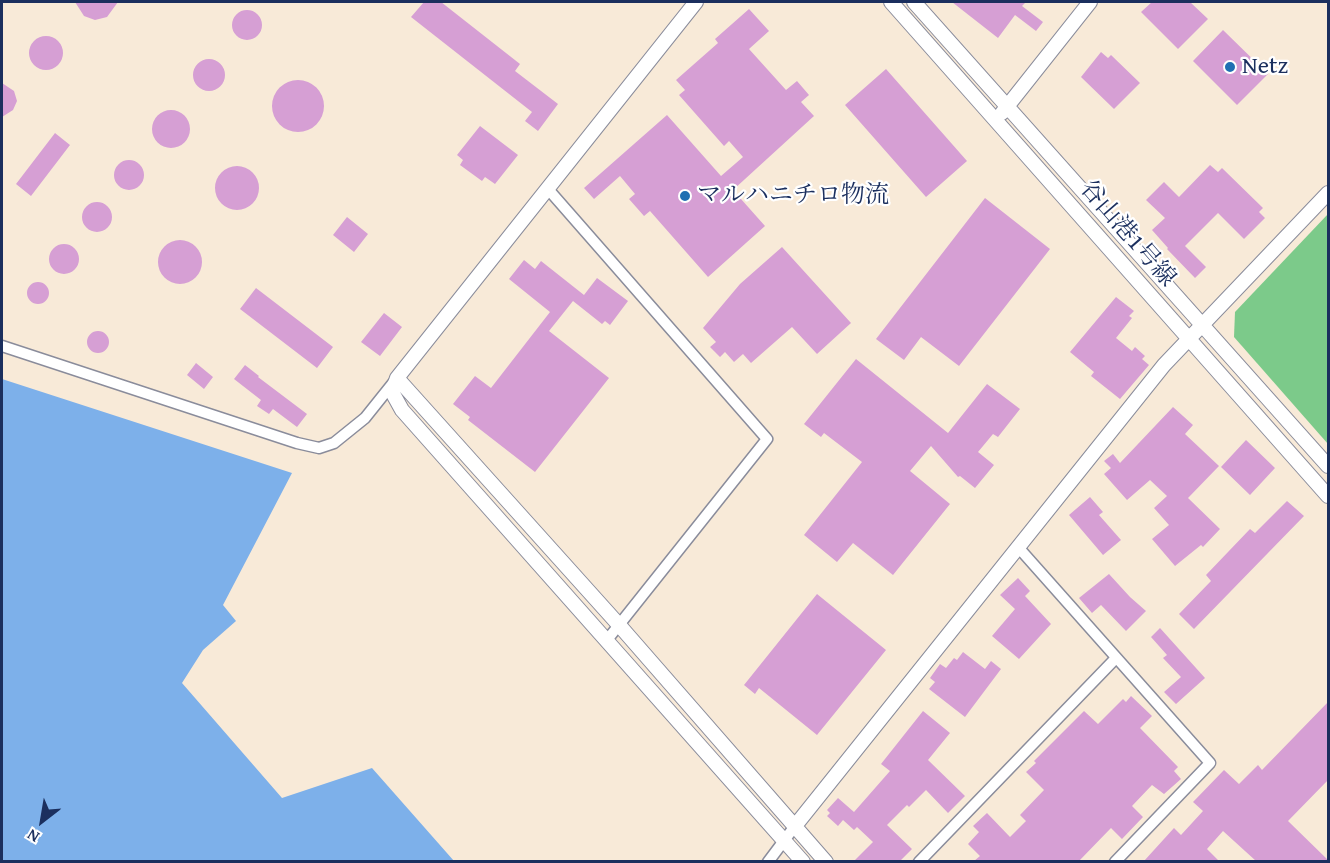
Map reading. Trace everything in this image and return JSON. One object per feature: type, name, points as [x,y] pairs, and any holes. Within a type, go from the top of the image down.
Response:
[{"type":"street","points":[[2,346],[285,440],[319,448],[334,443],[365,418],[696,2]]},
{"type":"street","name":"谷山港1号線","points":[[891,2],[1329,496]]},
{"type":"street","name":"谷山港1号線","points":[[914,2],[1329,466]]},
{"type":"street","points":[[996,120],[1090,2]]},
{"type":"street","points":[[548,189],[767,439],[607,640]]},
{"type":"street","points":[[768,861],[1164,365],[1329,193]]},
{"type":"street","points":[[397,378],[619,625],[826,861]]},
{"type":"street","points":[[397,378],[392,392],[402,410],[803,861]]},
{"type":"street","points":[[1018,547],[1210,763],[1115,861]]},
{"type":"street","points":[[919,861],[1116,658]]},
{"type":"green space","points":[[1328,214],[1328,444],[1234,337],[1235,312]]},
{"type":"water","points":[[2,379],[292,473],[223,605],[236,621],[203,650],[182,683],[282,798],[372,768],[454,861],[2,861]]},
{"type":"building","points":[[75,2],[118,2],[107,17],[95,20],[84,16]]},
{"type":"building","points":[[424,2],[441,2],[520,64],[515,71],[558,104],[538,131],[525,121],[532,112],[411,17]]},
{"type":"building","points":[[952,2],[1026,2],[1022,6],[1043,22],[1036,31],[1015,15],[998,38]]},
{"type":"building","points":[[1152,2],[1190,2],[1208,19],[1178,49],[1141,12]]},
{"type":"building","points":[[749,9],[769,31],[749,49],[786,90],[797,81],[809,95],[801,102],[814,116],[733,190],[765,226],[708,277],[650,211],[644,216],[629,199],[635,194],[620,176],[594,199],[584,188],[667,115],[721,176],[743,157],[729,141],[724,146],[679,95],[685,90],[676,80],[718,43],[715,39]]},
{"type":"building","points":[[247,10],[258,14],[262,25],[258,36],[247,40],[236,36],[232,25],[236,14]]},
{"type":"building","name":"Netz","points":[[1223,30],[1268,74],[1237,105],[1193,61]]},
{"type":"building","points":[[46,36],[58,41],[63,53],[58,65],[46,70],[34,65],[29,53],[34,41]]},
{"type":"building","points":[[1101,52],[1108,58],[1111,55],[1140,83],[1114,109],[1081,77]]},
{"type":"building","points":[[209,59],[220,64],[225,75],[220,86],[209,91],[198,86],[193,75],[198,64]]},
{"type":"building","points":[[886,69],[967,161],[926,197],[845,105]]},
{"type":"building","points":[[293,80],[303,80],[317,87],[324,106],[317,125],[303,132],[293,132],[283,128],[276,121],[272,111],[272,101],[276,91],[283,84]]},
{"type":"building","points":[[2,83],[14,91],[17,101],[13,110],[2,117]]},
{"type":"building","points":[[171,110],[185,115],[190,129],[185,143],[171,148],[157,143],[152,129],[157,115]]},
{"type":"building","points":[[480,126],[518,155],[495,184],[485,177],[482,181],[460,165],[463,160],[457,155]]},
{"type":"building","points":[[55,133],[70,145],[31,196],[16,184]]},
{"type":"building","points":[[129,160],[140,164],[144,175],[140,186],[129,190],[118,186],[114,175],[118,164]]},
{"type":"building","points":[[1210,165],[1218,172],[1222,168],[1263,208],[1259,212],[1265,218],[1244,239],[1218,213],[1185,246],[1206,267],[1195,278],[1152,230],[1165,218],[1146,200],[1164,182],[1179,197]]},
{"type":"building","points":[[237,166],[252,173],[259,188],[252,203],[237,210],[222,203],[215,188],[222,173]]},
{"type":"building","points":[[985,198],[1050,249],[959,366],[921,337],[904,360],[876,339]]},
{"type":"building","points":[[97,202],[108,206],[112,217],[108,228],[97,232],[86,228],[82,217],[86,206]]},
{"type":"building","points":[[347,217],[368,234],[354,252],[333,235]]},
{"type":"building","points":[[180,240],[195,247],[202,262],[195,277],[180,284],[165,277],[158,262],[165,247]]},
{"type":"building","points":[[64,244],[75,248],[79,259],[75,270],[64,274],[53,270],[49,259],[53,248]]},
{"type":"building","points":[[782,247],[851,323],[817,354],[792,327],[751,363],[743,354],[734,362],[725,352],[720,357],[710,347],[716,342],[703,328],[740,284]]},
{"type":"building","points":[[524,260],[535,269],[541,261],[584,295],[597,278],[628,301],[610,325],[605,321],[602,324],[573,301],[549,331],[609,378],[535,472],[468,420],[470,417],[453,404],[475,376],[491,388],[550,312],[509,279]]},
{"type":"building","points":[[38,282],[46,285],[49,293],[46,301],[38,304],[30,301],[27,293],[30,285]]},
{"type":"building","points":[[256,288],[333,347],[317,368],[240,309]]},
{"type":"building","points":[[1116,297],[1134,311],[1129,316],[1132,318],[1116,338],[1132,351],[1135,347],[1145,356],[1142,359],[1149,365],[1120,399],[1091,376],[1094,372],[1070,352]]},
{"type":"building","points":[[384,313],[402,327],[380,356],[361,342]]},
{"type":"building","points":[[98,331],[108,338],[109,342],[102,352],[98,353],[88,346],[87,342],[94,332]]},
{"type":"building","points":[[856,359],[948,433],[987,384],[1020,409],[998,437],[993,434],[978,452],[994,465],[975,488],[960,476],[958,477],[931,446],[910,471],[950,504],[893,575],[853,543],[837,562],[804,535],[862,462],[824,433],[821,437],[804,424]]},
{"type":"building","points":[[196,363],[213,377],[204,389],[187,375]]},
{"type":"building","points":[[245,365],[307,414],[297,427],[273,409],[269,414],[257,406],[261,400],[234,379]]},
{"type":"building","points":[[1173,407],[1193,425],[1185,434],[1219,466],[1188,498],[1220,529],[1203,547],[1201,545],[1175,566],[1152,539],[1169,525],[1154,508],[1167,496],[1150,480],[1127,500],[1104,474],[1111,468],[1104,461],[1113,454],[1120,463]]},
{"type":"building","points":[[1246,440],[1275,468],[1250,495],[1221,467]]},
{"type":"building","points":[[1090,497],[1103,512],[1099,515],[1121,540],[1103,555],[1069,515]]},
{"type":"building","points":[[1287,501],[1304,516],[1194,629],[1179,614],[1211,581],[1206,575],[1250,529],[1255,533]]},
{"type":"building","points":[[1109,574],[1146,611],[1126,631],[1101,605],[1092,613],[1079,598]]},
{"type":"building","points":[[1018,578],[1030,591],[1025,596],[1051,624],[1019,659],[992,636],[1015,609],[1000,595]]},
{"type":"building","points":[[817,594],[886,650],[817,735],[759,688],[755,694],[744,685]]},
{"type":"building","points":[[1160,628],[1205,678],[1176,704],[1164,692],[1181,677],[1163,658],[1167,655],[1151,637]]},
{"type":"building","points":[[963,652],[985,669],[991,661],[1001,669],[965,717],[929,689],[935,682],[930,678],[940,664],[946,668]]},
{"type":"building","points":[[1131,696],[1152,716],[1140,728],[1178,767],[1174,771],[1181,779],[1164,794],[1152,785],[1132,806],[1143,817],[1122,839],[1111,828],[1079,861],[974,861],[980,856],[968,844],[979,832],[973,826],[987,813],[1010,837],[1026,821],[1020,815],[1044,790],[1026,772],[1036,763],[1034,761],[1084,711],[1098,724],[1123,699],[1126,702]]},
{"type":"building","points":[[1329,701],[1329,779],[1288,821],[1329,861],[1256,861],[1223,831],[1207,849],[1219,861],[1144,861],[1174,828],[1181,835],[1203,811],[1193,802],[1224,770],[1239,784],[1258,765],[1262,770]]},
{"type":"building","points":[[923,711],[950,733],[928,760],[965,796],[948,813],[926,790],[887,825],[912,849],[900,861],[854,861],[873,842],[857,827],[854,830],[843,820],[838,826],[827,816],[830,813],[827,810],[838,798],[854,812],[890,771],[881,764]]},
{"type":"place","name":"Netz","points":[[1230,67]]},
{"type":"place","name":"マルハニチロ物流","points":[[685,196]]}]
